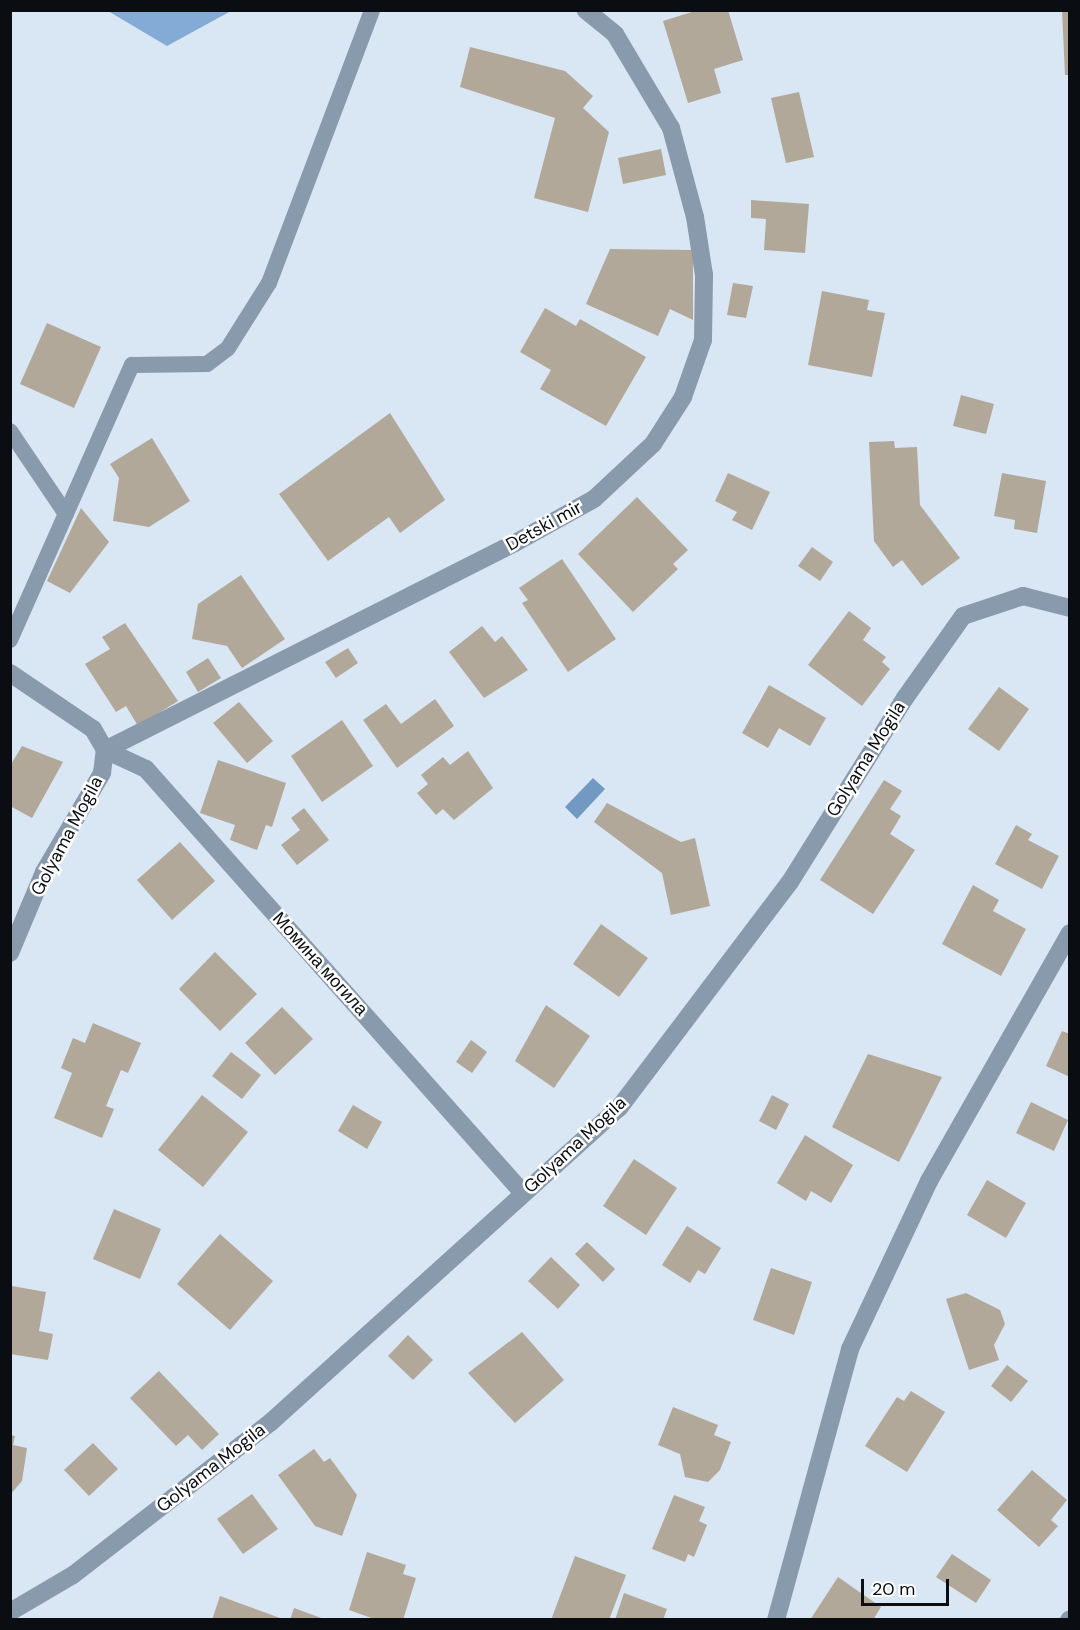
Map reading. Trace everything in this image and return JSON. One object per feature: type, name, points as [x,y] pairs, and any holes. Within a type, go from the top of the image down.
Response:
[{"type":"street","name":"Detski mir","points":[[105,750],[515,543],[594,499],[653,444],[683,397],[703,340],[704,275],[695,217],[671,128],[615,34],[585,10]]},
{"type":"street","name":"Golyama Mogila","points":[[12,1613],[73,1575],[271,1422],[626,1099],[790,882],[904,698],[963,616],[1023,596],[1070,608]]},
{"type":"street","points":[[10,673],[93,729],[105,750]]},
{"type":"street","name":"Golyama Mogila","points":[[10,954],[44,872],[102,773],[105,750]]},
{"type":"street","name":"Момина могила","points":[[105,750],[146,769],[523,1193]]},
{"type":"street","points":[[776,1620],[850,1349],[929,1181],[1070,933]]},
{"type":"street","points":[[12,1613],[32,1620]]},
{"type":"lane","points":[[10,640],[132,365],[207,364],[228,348],[269,283],[372,10]]},
{"type":"lane","points":[[10,431],[66,514]]},
{"type":"shaded area","points":[[108,11],[231,11],[167,46]]},
{"type":"shaded area","points":[[593,778],[605,789],[577,819],[565,807]]},
{"type":"building","points":[[698,10],[728,10],[743,60],[714,69],[721,93],[688,103],[663,21]]},
{"type":"building","points":[[1062,10],[1070,10],[1070,75],[1065,75]]},
{"type":"building","points":[[470,47],[565,71],[593,96],[583,108],[609,132],[588,212],[534,198],[555,118],[460,87]]},
{"type":"building","points":[[799,92],[814,157],[786,163],[771,98]]},
{"type":"building","points":[[661,149],[666,175],[623,184],[618,158]]},
{"type":"building","points":[[751,200],[809,204],[805,253],[764,250],[766,219],[751,218]]},
{"type":"building","points":[[610,249],[693,250],[693,320],[670,309],[658,336],[586,304]]},
{"type":"building","points":[[733,283],[753,286],[746,318],[727,315]]},
{"type":"building","points":[[822,291],[869,300],[867,310],[885,313],[872,377],[808,365]]},
{"type":"building","points":[[545,308],[576,326],[580,319],[646,357],[606,426],[540,389],[551,370],[520,352]]},
{"type":"building","points":[[47,323],[101,347],[74,408],[20,384]]},
{"type":"building","points":[[961,395],[994,404],[986,434],[953,426]]},
{"type":"building","points":[[390,413],[445,500],[400,533],[389,517],[328,561],[279,494]]},
{"type":"building","points":[[152,438],[190,501],[149,527],[113,521],[119,478],[110,464]]},
{"type":"building","points":[[894,441],[895,448],[917,447],[920,505],[960,558],[922,586],[902,560],[893,567],[874,541],[869,442]]},
{"type":"building","points":[[728,473],[770,492],[752,530],[732,520],[737,512],[715,501]]},
{"type":"building","points":[[1002,473],[1046,481],[1037,533],[1014,529],[1015,520],[994,516]]},
{"type":"building","points":[[637,497],[688,550],[673,564],[678,569],[633,612],[578,554]]},
{"type":"building","points":[[81,508],[109,542],[70,593],[47,581]]},
{"type":"building","points":[[812,547],[833,562],[820,581],[798,566]]},
{"type":"building","points":[[562,559],[616,639],[568,672],[522,603],[528,600],[519,588]]},
{"type":"building","points":[[241,575],[285,639],[242,668],[227,646],[192,639],[198,604]]},
{"type":"building","points":[[849,611],[871,628],[863,640],[886,657],[882,662],[890,669],[862,706],[808,665]]},
{"type":"building","points":[[125,623],[178,701],[138,726],[126,706],[116,712],[85,664],[110,649],[102,637]]},
{"type":"building","points":[[482,626],[495,642],[502,636],[528,670],[484,698],[449,652]]},
{"type":"building","points":[[348,648],[358,663],[336,678],[325,662]]},
{"type":"building","points":[[208,658],[221,678],[198,692],[186,672]]},
{"type":"building","points":[[769,685],[826,718],[810,746],[779,728],[768,748],[742,733]]},
{"type":"building","points":[[999,687],[1029,709],[999,751],[968,729]]},
{"type":"building","points":[[435,699],[454,726],[397,768],[363,720],[386,704],[401,724]]},
{"type":"building","points":[[239,702],[273,741],[247,763],[213,723]]},
{"type":"building","points":[[342,720],[373,766],[322,802],[291,756]]},
{"type":"building","points":[[22,746],[63,762],[32,818],[10,806],[10,766]]},
{"type":"building","points":[[468,751],[493,788],[454,820],[443,809],[436,815],[417,793],[428,784],[421,775],[443,757],[450,765]]},
{"type":"building","points":[[218,760],[286,783],[272,827],[266,825],[257,850],[230,840],[235,825],[200,813]]},
{"type":"building","points":[[884,780],[902,791],[890,809],[901,816],[890,834],[915,850],[873,914],[820,880]]},
{"type":"building","points":[[607,803],[681,842],[695,838],[710,906],[671,915],[662,873],[594,822]]},
{"type":"building","points":[[304,808],[329,840],[297,865],[281,845],[300,830],[291,818]]},
{"type":"building","points":[[1016,825],[1032,834],[1028,840],[1059,856],[1042,889],[995,864]]},
{"type":"building","points":[[180,842],[215,881],[172,920],[137,880]]},
{"type":"building","points":[[973,885],[999,900],[993,911],[1026,929],[1001,976],[942,944]]},
{"type":"building","points":[[601,924],[648,958],[619,997],[573,964]]},
{"type":"building","points":[[215,952],[257,994],[220,1031],[179,989]]},
{"type":"building","points":[[546,1005],[590,1036],[554,1088],[515,1061]]},
{"type":"building","points":[[282,1007],[313,1039],[275,1075],[245,1043]]},
{"type":"building","points":[[93,1023],[141,1043],[128,1073],[121,1070],[106,1106],[114,1109],[102,1138],[54,1118],[72,1073],[61,1068],[73,1038],[85,1043]]},
{"type":"building","points":[[1062,1031],[1070,1034],[1070,1077],[1046,1066]]},
{"type":"building","points":[[471,1040],[487,1052],[472,1073],[456,1062]]},
{"type":"building","points":[[231,1052],[261,1075],[242,1099],[212,1076]]},
{"type":"building","points":[[868,1054],[942,1077],[899,1162],[832,1127]]},
{"type":"building","points":[[202,1095],[248,1132],[203,1187],[158,1150]]},
{"type":"building","points":[[772,1095],[789,1104],[776,1130],[759,1121]]},
{"type":"building","points":[[1031,1102],[1068,1120],[1054,1151],[1016,1133]]},
{"type":"building","points":[[353,1105],[382,1122],[367,1149],[338,1131]]},
{"type":"building","points":[[805,1135],[853,1165],[831,1203],[811,1191],[806,1201],[777,1183]]},
{"type":"building","points":[[634,1159],[677,1188],[646,1235],[603,1206]]},
{"type":"building","points":[[987,1180],[1026,1203],[1006,1238],[967,1215]]},
{"type":"building","points":[[114,1209],[161,1229],[140,1279],[93,1259]]},
{"type":"building","points":[[687,1226],[721,1248],[705,1274],[698,1270],[690,1283],[662,1265]]},
{"type":"building","points":[[220,1234],[273,1281],[230,1330],[177,1284]]},
{"type":"building","points":[[587,1242],[615,1269],[603,1282],[575,1254]]},
{"type":"building","points":[[551,1257],[580,1285],[558,1309],[528,1281]]},
{"type":"building","points":[[771,1268],[812,1282],[794,1335],[753,1320]]},
{"type":"building","points":[[12,1286],[46,1292],[39,1331],[53,1334],[48,1360],[10,1354]]},
{"type":"building","points":[[966,1293],[1000,1310],[1005,1324],[994,1345],[999,1360],[969,1370],[946,1299]]},
{"type":"building","points":[[522,1332],[564,1380],[515,1423],[468,1373]]},
{"type":"building","points":[[408,1335],[433,1360],[413,1380],[388,1356]]},
{"type":"building","points":[[1007,1365],[1028,1381],[1011,1402],[991,1386]]},
{"type":"building","points":[[159,1371],[219,1434],[202,1450],[188,1435],[176,1446],[130,1398]]},
{"type":"building","points":[[911,1391],[945,1412],[907,1472],[865,1446],[897,1397],[904,1401]]},
{"type":"building","points":[[673,1407],[718,1425],[714,1435],[731,1442],[720,1470],[708,1482],[685,1477],[680,1454],[658,1445]]},
{"type":"building","points":[[10,1435],[15,1436],[13,1445],[27,1448],[22,1481],[10,1495]]},
{"type":"building","points":[[93,1443],[118,1469],[89,1496],[64,1470]]},
{"type":"building","points":[[314,1449],[324,1462],[330,1458],[357,1495],[342,1536],[315,1526],[278,1475]]},
{"type":"building","points":[[1032,1470],[1067,1500],[1051,1520],[1058,1526],[1039,1547],[997,1510]]},
{"type":"building","points":[[252,1494],[278,1529],[243,1554],[217,1519]]},
{"type":"building","points":[[674,1495],[705,1507],[699,1521],[707,1525],[694,1557],[688,1554],[685,1562],[652,1549]]},
{"type":"building","points":[[367,1552],[406,1565],[403,1574],[416,1578],[403,1620],[377,1620],[349,1610]]},
{"type":"building","points":[[952,1554],[991,1580],[976,1603],[936,1577]]},
{"type":"building","points":[[575,1556],[626,1575],[609,1620],[551,1620]]},
{"type":"building","points":[[838,1577],[881,1607],[873,1620],[810,1620]]},
{"type":"building","points":[[624,1593],[667,1609],[663,1620],[615,1620]]},
{"type":"building","points":[[220,1596],[280,1618],[280,1620],[212,1620]]},
{"type":"building","points":[[294,1608],[324,1619],[324,1620],[290,1620]]}]
